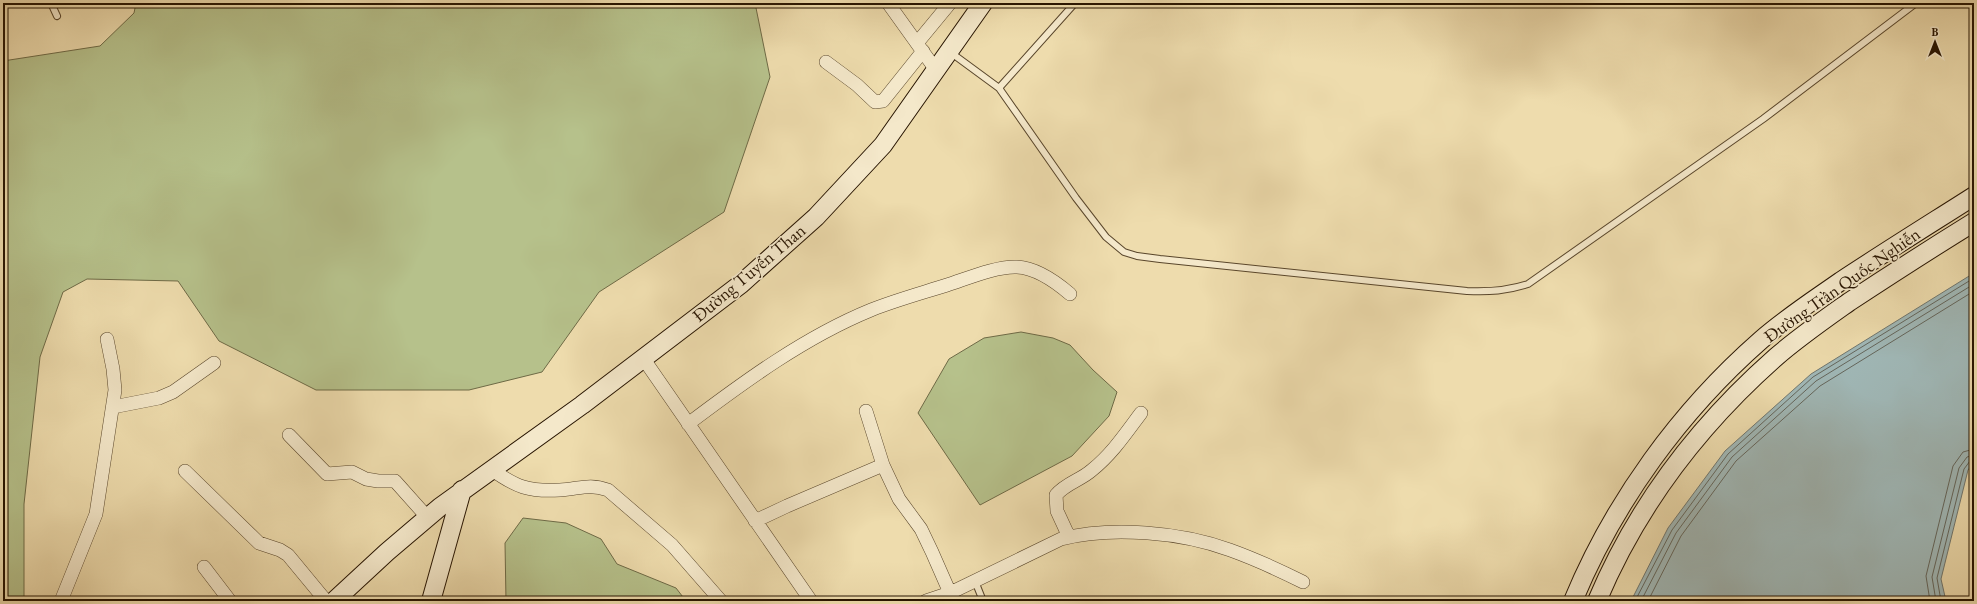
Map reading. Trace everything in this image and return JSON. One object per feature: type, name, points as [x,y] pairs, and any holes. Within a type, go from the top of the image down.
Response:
[{"type":"main road","name":"Đường Tuyển Than","points":[[334,601],[387,552],[462,490],[643,358],[740,284],[816,217],[883,145],[936,70],[954,55],[983,3]]},
{"type":"main road","name":"Đường Trần Quốc Nghiễn","points":[[1573,601],[1602,540],[1652,459],[1687,416],[1721,378],[1762,340],[1812,301],[1974,196]]},
{"type":"main road","name":"Đường Trần Quốc Nghiễn","points":[[1597,601],[1620,552],[1643,511],[1672,468],[1703,429],[1737,393],[1777,356],[1825,320],[1883,280],[1974,222]]},
{"type":"main road","points":[[431,601],[462,490]]},
{"type":"street","points":[[888,3],[936,70]]},
{"type":"street","points":[[826,62],[857,85],[875,102],[879,103],[883,101],[950,3]]},
{"type":"street","points":[[688,424],[731,392],[789,354],[833,328],[871,310],[970,277],[1016,267],[1030,270],[1044,276],[1070,294]]},
{"type":"street","points":[[61,601],[96,514],[106,435],[113,407],[115,390],[113,369],[107,339]]},
{"type":"street","points":[[643,358],[811,601]]},
{"type":"street","points":[[113,407],[159,398],[173,392],[214,363]]},
{"type":"street","points":[[866,411],[884,465],[899,499],[926,541],[950,593]]},
{"type":"street","points":[[1069,537],[1057,511],[1056,495],[1061,489],[1090,472],[1105,460],[1141,413]]},
{"type":"street","points":[[289,434],[326,474],[352,472],[366,479],[395,481],[428,518]]},
{"type":"street","points":[[755,521],[884,465]]},
{"type":"street","points":[[491,469],[521,488],[560,490],[597,486],[608,490],[672,545],[721,601]]},
{"type":"street","points":[[185,471],[259,543],[280,550],[288,556],[326,601]]},
{"type":"street","points":[[926,601],[950,593],[1061,539],[1103,532],[1147,533],[1180,538],[1228,549],[1303,582]]},
{"type":"street","points":[[204,567],[230,601]]},
{"type":"lane","points":[[51,3],[57,16]]},
{"type":"lane","points":[[999,88],[1075,3]]},
{"type":"lane","points":[[954,55],[999,88],[1094,222],[1115,246],[1124,252],[1137,256],[1168,260],[1459,290],[1493,292],[1512,290],[1528,284],[1763,119],[1916,3]]},
{"type":"lane","points":[[975,581],[983,601]]},
{"type":"green space","points":[[136,3],[755,3],[770,77],[724,212],[599,292],[542,372],[469,390],[316,390],[219,341],[178,281],[87,279],[63,292],[40,357],[24,504],[24,597],[20,601],[3,601],[3,61],[100,46],[134,13]]},
{"type":"green space","points":[[1021,332],[1053,338],[1070,345],[1093,370],[1117,392],[1109,416],[1072,456],[980,505],[918,413],[949,359],[984,338]]},
{"type":"green space","points":[[523,518],[566,523],[601,539],[617,564],[676,588],[686,601],[506,601],[505,543]]},
{"type":"water","points":[[1974,273],[1974,462],[1968,470],[1941,579],[1946,601],[1631,601],[1668,528],[1725,451],[1811,374]]}]
